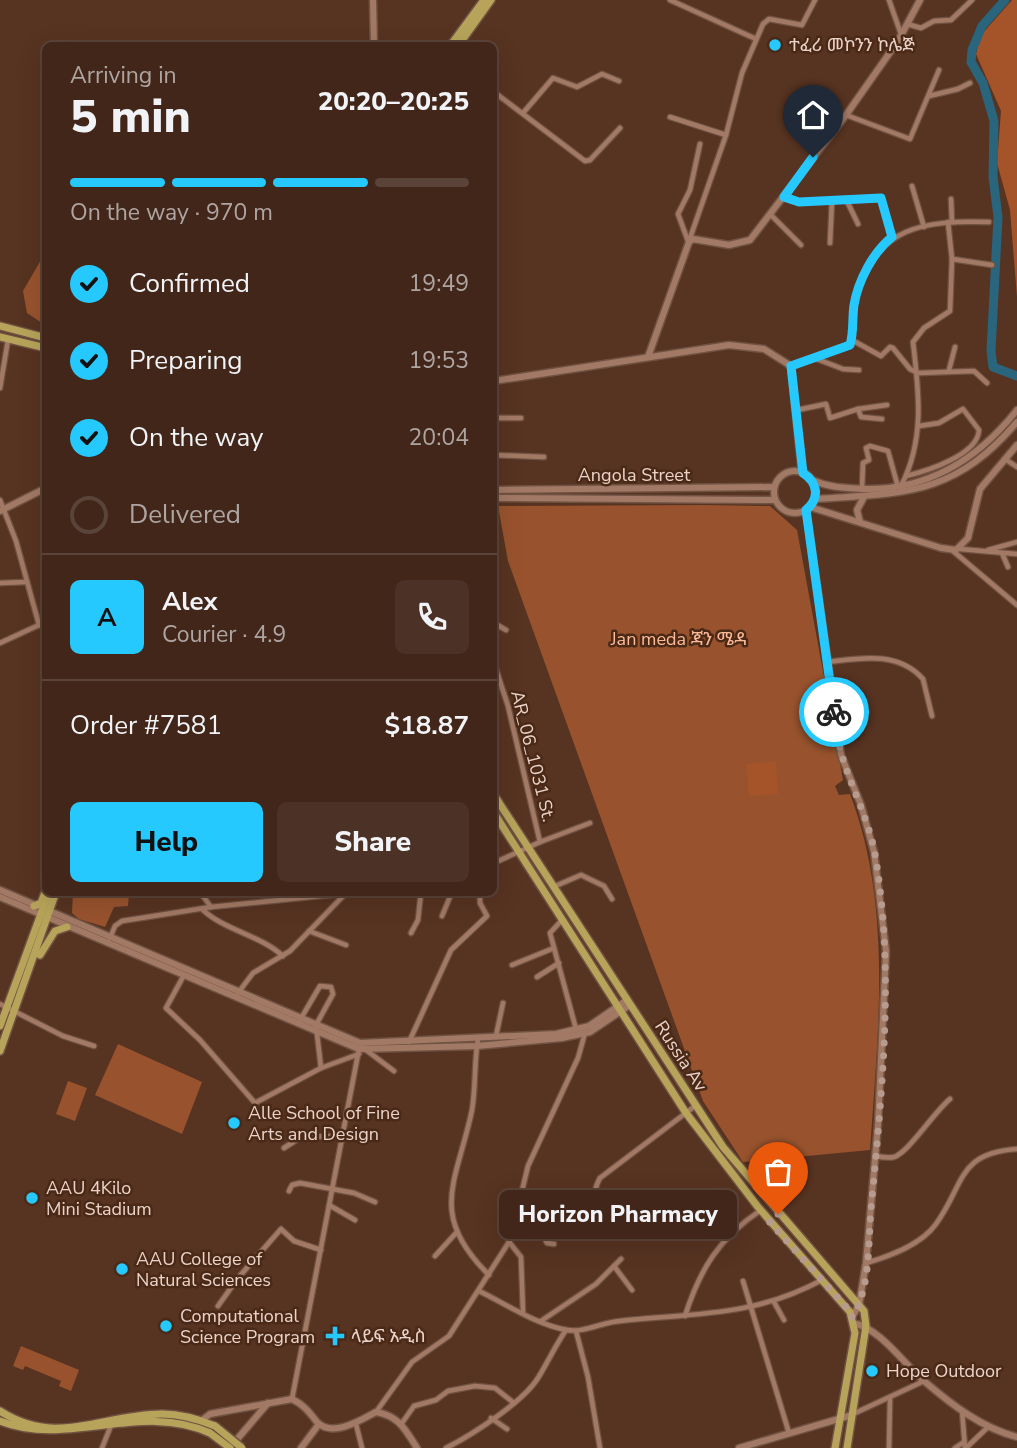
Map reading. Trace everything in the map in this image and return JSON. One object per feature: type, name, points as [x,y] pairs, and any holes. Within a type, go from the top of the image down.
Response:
[{"type":"main road","points":[[373,0],[374,42]]},
{"type":"main road","points":[[453,42],[484,0]]},
{"type":"main road","points":[[461,42],[491,0]]},
{"type":"main road","points":[[648,357],[689,242],[694,239],[729,246],[744,244],[770,215],[846,115],[901,35],[920,0]]},
{"type":"main road","points":[[0,326],[42,337]]},
{"type":"main road","points":[[4,339],[42,347]]},
{"type":"main road","points":[[497,381],[729,345],[752,345],[778,355],[791,366],[803,473]]},
{"type":"main road","points":[[815,499],[864,497],[917,486],[978,452],[1017,410]]},
{"type":"main road","points":[[1017,422],[977,462],[934,486],[862,489],[830,487],[803,473],[785,474],[774,487],[775,499],[788,513],[808,509],[956,550],[972,527],[980,489],[1017,445]]},
{"type":"main road","points":[[812,480],[815,499],[808,509],[841,755],[861,805],[874,852],[886,951],[876,1156],[866,1263],[859,1306],[853,1320],[855,1333],[835,1448]]},
{"type":"main road","name":"Angola Street","points":[[497,490],[774,487]]},
{"type":"main road","points":[[709,489],[710,499]]},
{"type":"main road","points":[[2,510],[42,490]]},
{"type":"main road","points":[[860,522],[857,510],[864,497]]},
{"type":"main road","points":[[497,498],[775,499]]},
{"type":"main road","name":"Russia Av","points":[[497,800],[723,1147],[859,1306],[865,1315],[866,1326]]},
{"type":"main road","name":"Russia Av","points":[[497,818],[686,1113],[769,1221],[823,1280],[853,1320]]},
{"type":"main road","points":[[0,891],[34,906],[66,927],[109,940],[184,975],[237,995]]},
{"type":"main road","points":[[34,906],[41,903],[44,896]]},
{"type":"main road","points":[[32,967],[46,915],[47,896]]},
{"type":"main road","points":[[0,1026],[54,896]]},
{"type":"main road","points":[[0,897],[109,940],[361,1049],[514,1040],[585,1030],[628,1003]]},
{"type":"main road","points":[[0,1051],[8,1007],[55,931],[66,927]]},
{"type":"main road","points":[[361,1049],[409,1042],[514,1040],[585,1030]]},
{"type":"main road","points":[[769,1221],[778,1214]]},
{"type":"main road","points":[[853,1320],[866,1326],[924,1381],[987,1428],[1017,1437]]},
{"type":"main road","points":[[847,1448],[866,1326]]},
{"type":"main road","points":[[201,1421],[210,1414],[292,1399],[304,1405],[319,1424],[334,1427],[356,1423],[376,1412],[392,1416],[402,1423],[417,1448]]},
{"type":"main road","points":[[0,1421],[18,1431],[47,1439],[111,1432],[161,1422],[187,1423],[212,1429],[230,1448],[268,1403]]},
{"type":"main road","points":[[0,1411],[44,1430],[76,1430],[160,1414],[201,1421],[242,1448]]},
{"type":"main road","points":[[739,1448],[852,1415]]},
{"type":"main road","points":[[301,1448],[319,1424]]},
{"type":"street","points":[[670,0],[756,38]]},
{"type":"street","points":[[689,242],[726,135],[741,73],[756,38],[767,20],[802,25],[815,0]]},
{"type":"street","points":[[889,0],[901,35]]},
{"type":"street","points":[[907,23],[920,28],[937,21],[951,20],[972,0]]},
{"type":"street","points":[[846,115],[908,139],[919,120],[939,70]]},
{"type":"street","points":[[523,113],[553,78],[577,87],[602,74],[619,81]]},
{"type":"street","points":[[929,96],[970,83]]},
{"type":"street","points":[[497,94],[587,161],[621,128]]},
{"type":"street","points":[[670,117],[726,135]]},
{"type":"street","points":[[689,242],[678,214],[691,190],[699,144]]},
{"type":"street","points":[[912,186],[924,227]]},
{"type":"street","points":[[784,197],[799,202],[881,198],[892,237]]},
{"type":"street","points":[[846,199],[858,224]]},
{"type":"street","points":[[899,487],[906,476],[919,426],[919,373],[913,342],[924,327],[950,311],[951,199]]},
{"type":"street","points":[[830,243],[832,201]]},
{"type":"street","points":[[770,215],[801,245]]},
{"type":"street","points":[[791,366],[847,347],[851,340],[854,306],[862,280],[882,245],[892,237],[950,222],[989,222]]},
{"type":"street","points":[[952,259],[992,265]]},
{"type":"street","points":[[0,388],[4,339]]},
{"type":"street","points":[[851,340],[881,356],[890,347],[893,348],[910,369],[919,373],[974,371],[987,383]]},
{"type":"street","points":[[949,370],[955,347]]},
{"type":"street","points":[[815,358],[843,369],[859,370]]},
{"type":"street","points":[[797,410],[826,404],[830,418],[858,409],[887,405]]},
{"type":"street","points":[[858,409],[861,417],[882,419]]},
{"type":"street","points":[[906,476],[947,462],[966,450],[979,436],[971,416],[963,409],[939,423],[919,426]]},
{"type":"street","points":[[497,418],[521,418]]},
{"type":"street","points":[[862,489],[863,463],[869,460],[866,447],[870,446],[888,451],[899,487]]},
{"type":"street","points":[[497,455],[544,457]]},
{"type":"street","points":[[1004,459],[1017,467]]},
{"type":"street","points":[[0,500],[39,625]]},
{"type":"street","points":[[987,550],[1017,542]]},
{"type":"street","points":[[956,550],[1017,554]]},
{"type":"street","points":[[956,550],[1017,604]]},
{"type":"street","points":[[1002,553],[1008,567]]},
{"type":"street","points":[[0,583],[27,582]]},
{"type":"street","points":[[0,643],[42,625]]},
{"type":"street","points":[[497,625],[506,630]]},
{"type":"street","points":[[827,662],[876,657],[892,659],[923,680],[932,716]]},
{"type":"street","name":"AR_06_1031 St.","points":[[497,672],[508,706],[540,842],[497,862]]},
{"type":"street","points":[[540,842],[590,823]]},
{"type":"street","points":[[554,887],[582,876],[604,886],[612,898]]},
{"type":"street","points":[[203,896],[211,907]]},
{"type":"street","points":[[109,940],[115,926],[122,921],[296,896]]},
{"type":"street","points":[[237,995],[253,973],[283,956],[343,896]]},
{"type":"street","points":[[411,933],[418,920],[421,896]]},
{"type":"street","points":[[442,916],[450,896]]},
{"type":"street","points":[[409,1042],[451,950],[486,916],[480,896]]},
{"type":"street","points":[[203,909],[220,923],[271,946],[283,956]]},
{"type":"street","points":[[562,919],[550,932],[576,1030]]},
{"type":"street","points":[[309,931],[346,945]]},
{"type":"street","points":[[512,965],[554,948]]},
{"type":"street","points":[[537,977],[559,963]]},
{"type":"street","points":[[184,975],[166,1008],[200,1040],[256,1102],[361,1049]]},
{"type":"street","points":[[300,1021],[320,986],[331,986],[333,994],[316,1028],[321,1068]]},
{"type":"street","points":[[495,1039],[503,1003]]},
{"type":"street","points":[[8,1007],[63,1035],[94,1046]]},
{"type":"street","points":[[376,1412],[406,1368],[449,1336],[509,1242],[522,1214],[521,1195],[528,1166],[578,1058],[585,1030]]},
{"type":"street","points":[[477,1042],[473,1104],[452,1188],[450,1210],[456,1233],[468,1254],[489,1275]]},
{"type":"street","points":[[361,1049],[394,1071]]},
{"type":"street","points":[[292,1399],[361,1049]]},
{"type":"street","points":[[876,1156],[894,1157],[904,1150],[927,1120],[950,1100]]},
{"type":"street","points":[[602,1212],[595,1197],[595,1187],[600,1178],[695,1106]]},
{"type":"street","points":[[284,1148],[301,1137],[343,1136]]},
{"type":"street","points":[[866,1263],[891,1254],[926,1234],[936,1224],[970,1163],[993,1153],[1017,1149]]},
{"type":"street","points":[[289,1191],[296,1183],[354,1193],[375,1202]]},
{"type":"street","points":[[329,1205],[355,1220]]},
{"type":"street","points":[[685,1316],[709,1258],[738,1225],[761,1210]]},
{"type":"street","points":[[522,1214],[540,1229],[547,1243],[554,1244]]},
{"type":"street","points":[[218,1307],[238,1278],[281,1229],[294,1241],[321,1250]]},
{"type":"street","points":[[435,1256],[456,1233]]},
{"type":"street","points":[[509,1242],[521,1257],[523,1312]]},
{"type":"street","points":[[541,1321],[596,1284],[621,1259]]},
{"type":"street","points":[[614,1266],[632,1290]]},
{"type":"street","points":[[479,1291],[541,1321],[576,1331],[617,1321],[752,1309],[774,1303],[823,1280]]},
{"type":"street","points":[[743,1281],[789,1433]]},
{"type":"street","points":[[774,1303],[784,1320]]},
{"type":"street","points":[[446,1448],[514,1403],[539,1377],[566,1330]]},
{"type":"street","points":[[576,1331],[588,1377],[600,1448]]},
{"type":"street","points":[[852,1415],[924,1381]]},
{"type":"street","points":[[402,1423],[414,1406],[436,1401],[448,1391],[461,1387],[495,1388],[514,1403]]},
{"type":"street","points":[[889,1448],[890,1399]]},
{"type":"street","points":[[962,1409],[965,1446]]},
{"type":"street","points":[[491,1418],[507,1429]]},
{"type":"street","points":[[102,1448],[113,1422]]},
{"type":"street","points":[[356,1423],[362,1448]]},
{"type":"street","points":[[955,1448],[965,1446],[987,1428]]},
{"type":"green space","points":[[42,258],[42,323],[27,313],[23,291]]},
{"type":"green space","name":"Jan meda ጃን ሜዳ","points":[[498,506],[770,506],[797,530],[843,780],[835,786],[839,795],[850,794],[864,837],[872,881],[877,925],[879,1015],[870,1150],[743,1162],[703,1101],[508,561]]},
{"type":"green space","points":[[73,896],[129,896],[128,906],[114,907],[105,927],[79,919],[72,913]]},
{"type":"green space","points":[[118,1044],[202,1082],[182,1134],[95,1095]]},
{"type":"green space","points":[[68,1081],[87,1088],[75,1121],[56,1114]]},
{"type":"green space","points":[[21,1346],[79,1370],[71,1391],[59,1386],[61,1381],[25,1366],[23,1370],[13,1366]]},
{"type":"shaded area","points":[[1012,0],[1017,0],[1017,297],[1010,210],[997,163],[1001,111],[976,54],[981,35]]},
{"type":"shaded area","points":[[776,761],[778,794],[749,796],[746,764]]},
{"type":"waterway","points":[[1005,0],[982,26],[972,50],[971,62],[983,83],[994,121],[993,177],[998,217],[991,351],[993,367],[1017,376]]},
{"type":"way so far","points":[[778,1214],[769,1221],[796,1249],[852,1317],[859,1306],[866,1263],[876,1156],[886,951],[874,852],[861,805],[841,755],[834,712]]},
{"type":"place","name":"ተፈሪ መኮንን ኮሌጅ","points":[[775,45]]},
{"type":"place","name":"Alle School of Fine Arts and Design","points":[[234,1123]]},
{"type":"place","name":"AAU 4Kilo Mini Stadium","points":[[32,1198]]},
{"type":"place","name":"Horizon Pharmacy","points":[[778,1214]]},
{"type":"place","name":"AAU College of Natural Sciences","points":[[122,1269]]},
{"type":"place","name":"Computational Science Program","points":[[166,1326]]},
{"type":"place","name":"ላይፍ አዲስ","points":[[335,1336]]},
{"type":"place","name":"Hope Outdoor","points":[[872,1371]]},
{"type":"route","points":[[813,157],[784,197],[795,202],[881,198],[892,237],[882,245],[862,280],[854,306],[850,345],[791,366],[803,473],[812,480],[816,492],[813,503],[806,510],[834,712]]}]
